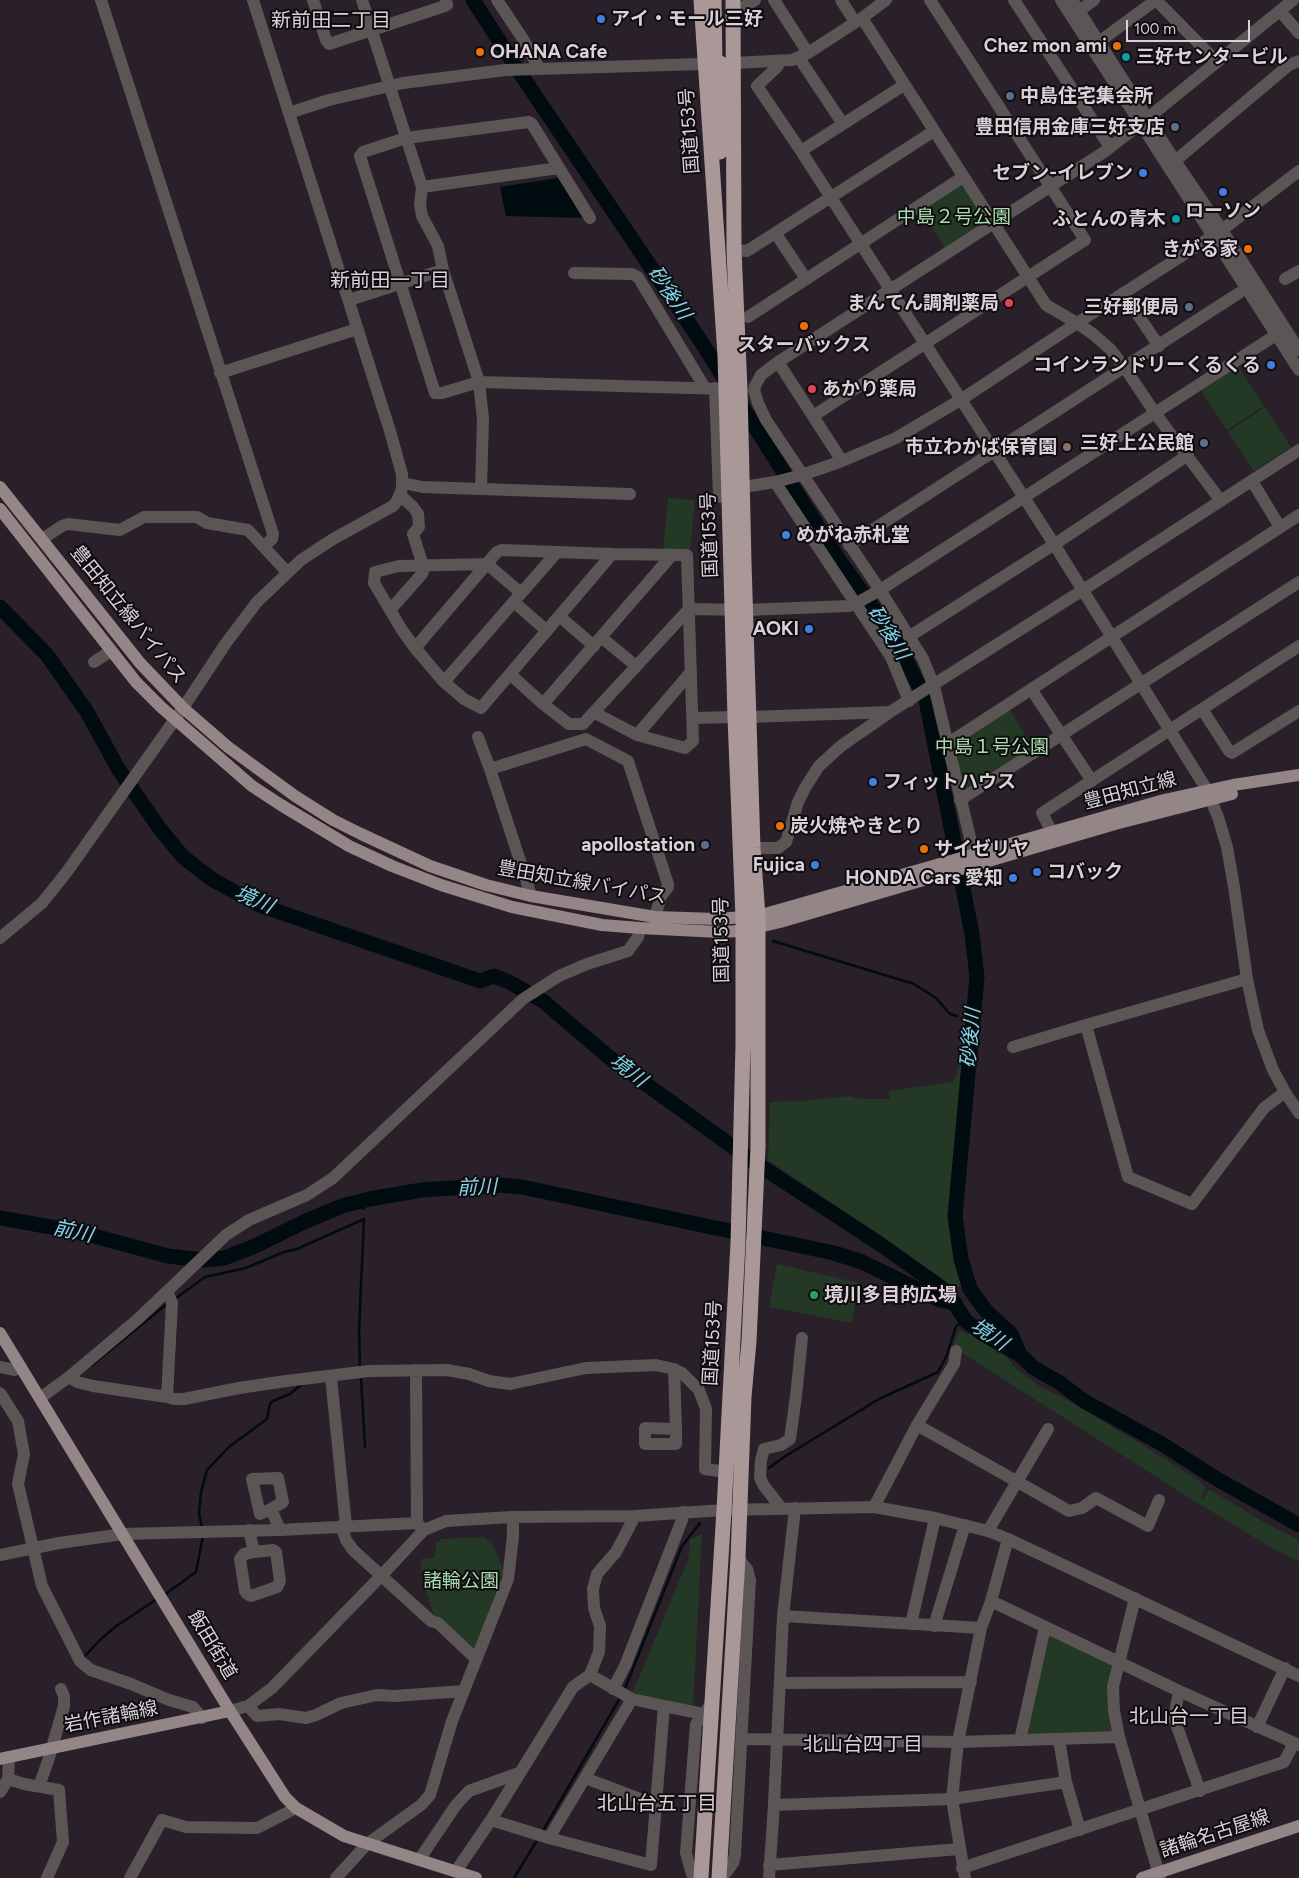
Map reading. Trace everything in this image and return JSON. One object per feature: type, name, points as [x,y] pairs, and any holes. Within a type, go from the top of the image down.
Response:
[{"type":"highway","name":"国道153号","points":[[701,0],[718,64],[734,250],[728,389],[743,487],[739,610]]},
{"type":"highway","points":[[714,0],[718,64]]},
{"type":"highway","name":"国道153号","points":[[701,1878],[707,1709],[724,1510],[738,1243],[743,1045],[742,717],[739,610],[728,389],[714,198],[720,159],[718,64],[733,7]]},
{"type":"highway","name":"国道153号","points":[[721,1878],[758,1147],[758,922],[742,717]]},
{"type":"main road","name":"豊田知立線バイパス","points":[[0,487],[140,663],[183,708],[246,761],[295,796],[334,820],[416,860],[486,885],[530,896],[655,917],[717,919],[742,924]]},
{"type":"main road","name":"豊田知立線バイパス","points":[[0,510],[136,682],[175,719],[252,786],[349,846],[392,866],[449,888],[512,907],[602,925],[719,932],[975,859]]},
{"type":"main road","name":"豊田知立線","points":[[975,859],[1209,794],[1299,775]]},
{"type":"main road","name":"豊田知立線","points":[[975,859],[1052,832],[1164,800],[1299,784]]},
{"type":"main road","name":"飯田街道","points":[[0,1333],[285,1798],[296,1808],[344,1836],[476,1878]]},
{"type":"main road","name":"岩作諸輪線","points":[[4,1758],[230,1711]]},
{"type":"main road","name":"諸輪名古屋線","points":[[1142,1878],[1159,1875],[1299,1826]]},
{"type":"street","points":[[102,0],[273,534],[272,539],[264,546]]},
{"type":"street","points":[[253,0],[390,431],[402,489],[418,514],[419,526],[413,534],[423,565],[422,574],[390,610]]},
{"type":"street","points":[[313,0],[329,44],[445,6],[447,5],[446,0]]},
{"type":"street","points":[[362,0],[422,187],[420,205],[422,216],[438,246],[443,270],[479,382],[483,419],[481,489]]},
{"type":"street","points":[[497,0],[523,38],[539,68]]},
{"type":"street","points":[[733,7],[755,0]]},
{"type":"street","points":[[774,0],[843,124]]},
{"type":"street","points":[[841,0],[858,20],[904,85],[1046,305],[1077,323],[1110,349],[1221,501]]},
{"type":"street","points":[[289,113],[329,100],[390,86],[505,70],[780,62],[804,55],[886,0]]},
{"type":"street","points":[[813,416],[926,345],[1085,240],[930,0]]},
{"type":"street","points":[[1014,0],[1110,147]]},
{"type":"street","points":[[1061,0],[1144,121],[1217,233],[1299,350]]},
{"type":"street","points":[[1094,0],[1076,5],[1100,41],[1144,121],[1175,161],[1276,335],[1299,370]]},
{"type":"street","points":[[1100,41],[1156,0],[1217,62]]},
{"type":"street","points":[[590,218],[532,124],[528,122],[406,138],[362,152],[359,158],[435,393],[442,393],[479,382],[728,389],[761,375],[778,362],[1110,147],[1293,0]]},
{"type":"street","points":[[1280,10],[1299,33]]},
{"type":"street","points":[[1175,161],[1289,65],[1299,61]]},
{"type":"street","points":[[780,62],[757,86],[962,399],[1209,794],[1228,855],[1253,1012],[1264,1050],[1285,1092],[1299,1113]]},
{"type":"street","points":[[801,151],[904,85]]},
{"type":"street","points":[[734,250],[747,251],[776,234],[934,131]]},
{"type":"street","points":[[422,187],[559,168]]},
{"type":"street","points":[[743,487],[802,475],[842,461],[896,438],[962,399],[1217,233],[1299,171]]},
{"type":"street","points":[[748,317],[963,177]]},
{"type":"street","points":[[776,234],[806,278]]},
{"type":"street","points":[[349,300],[443,270]]},
{"type":"street","points":[[1285,279],[1299,272]]},
{"type":"street","points":[[574,273],[632,274],[638,277],[728,389],[766,420],[880,590],[923,659],[947,744],[975,859]]},
{"type":"street","points":[[1123,293],[1159,346]]},
{"type":"street","points":[[849,545],[1240,293]]},
{"type":"street","points":[[220,373],[357,329]]},
{"type":"street","points":[[510,674],[543,704],[569,724],[583,724],[689,609],[739,610],[849,606],[855,604],[1024,498],[1276,335]]},
{"type":"street","points":[[778,362],[842,461]]},
{"type":"street","points":[[719,497],[728,389]]},
{"type":"street","points":[[753,848],[778,848],[786,842],[798,802],[820,766],[841,746],[890,712],[1299,450]]},
{"type":"street","points":[[910,636],[1188,455]]},
{"type":"street","points":[[1252,481],[1280,527]]},
{"type":"street","points":[[775,482],[891,658],[910,700]]},
{"type":"street","points":[[402,489],[422,487],[630,494]]},
{"type":"street","points":[[0,938],[42,903],[66,873],[183,708],[244,617],[257,602],[287,572],[315,550],[388,510],[397,501],[402,489]]},
{"type":"street","points":[[947,744],[1267,538],[1299,515]]},
{"type":"street","points":[[42,539],[68,524],[120,530],[144,518],[197,517],[208,523],[248,530],[287,572]]},
{"type":"street","points":[[415,648],[497,552],[502,550],[687,555],[693,741],[685,748],[637,734],[595,713]]},
{"type":"street","points":[[444,682],[557,552]]},
{"type":"street","points":[[547,631],[487,564],[399,566],[374,572],[374,583],[415,648],[444,682],[464,700],[481,708],[547,631],[612,554]]},
{"type":"street","points":[[543,704],[672,555]]},
{"type":"street","points":[[960,800],[1299,582]]},
{"type":"street","points":[[559,616],[636,666]]},
{"type":"street","points":[[1052,832],[1042,812],[1299,646]]},
{"type":"street","points":[[94,662],[111,651]]},
{"type":"street","points":[[637,734],[691,672]]},
{"type":"street","points":[[1031,689],[1092,781]]},
{"type":"street","points":[[1202,709],[1232,753],[1299,711]]},
{"type":"street","points":[[693,718],[890,712]]},
{"type":"street","points":[[478,737],[530,896]]},
{"type":"street","points":[[490,770],[586,739],[628,761],[668,884],[668,887],[661,896],[655,917]]},
{"type":"street","points":[[40,1398],[69,1377],[138,1319],[212,1247],[237,1227],[307,1195],[327,1182],[523,999],[547,983],[587,964],[628,951],[638,937],[640,928]]},
{"type":"street","points":[[1013,1047],[1247,979]]},
{"type":"street","points":[[1086,1025],[1128,1177],[1192,1204],[1264,1108],[1285,1092]]},
{"type":"street","points":[[167,1291],[172,1303],[167,1397]]},
{"type":"street","points":[[802,1338],[790,1440],[781,1445],[764,1449],[760,1460],[760,1478],[764,1486],[788,1509],[769,1872],[959,1849]]},
{"type":"street","points":[[874,1507],[917,1425],[954,1364],[956,1352]]},
{"type":"street","points":[[69,1377],[77,1382],[93,1386],[184,1399],[249,1386],[368,1371],[447,1370],[510,1384],[586,1368],[656,1365],[674,1369],[694,1383],[704,1402],[705,1470],[726,1472]]},
{"type":"street","points":[[0,1367],[14,1370],[21,1368]]},
{"type":"street","points":[[674,1369],[676,1429]]},
{"type":"street","points":[[230,1711],[248,1706],[272,1688],[382,1575],[420,1527],[416,1370]]},
{"type":"street","points":[[331,1376],[344,1536],[349,1545],[476,1659]]},
{"type":"street","points":[[0,1393],[18,1421],[24,1454],[18,1484],[42,1586],[83,1664],[91,1670],[169,1700],[193,1707],[202,1718]]},
{"type":"street","points":[[917,1425],[1069,1511],[1082,1508],[1096,1498],[1148,1526],[1159,1500]]},
{"type":"street","points":[[988,1531],[1048,1429]]},
{"type":"street","points":[[0,1555],[60,1542],[123,1534],[280,1530],[343,1526],[420,1527],[446,1521],[513,1517],[635,1516],[724,1510],[874,1507],[935,1518],[1008,1538],[1299,1676]]},
{"type":"street","points":[[271,1509],[280,1530]]},
{"type":"street","points":[[549,1838],[585,1778],[622,1694],[625,1666],[682,1520],[683,1512]]},
{"type":"street","points":[[456,1872],[491,1820],[573,1687],[590,1675],[599,1652],[600,1626],[594,1608],[593,1589],[597,1574],[616,1552],[635,1516]]},
{"type":"street","points":[[336,1878],[367,1844],[421,1805],[430,1795],[452,1721],[508,1579],[513,1517]]},
{"type":"street","points":[[911,1624],[935,1518]]},
{"type":"street","points":[[934,1626],[965,1525]]},
{"type":"street","points":[[249,1530],[254,1552]]},
{"type":"street","points":[[991,1602],[1179,1691],[1297,1744],[1284,1762],[1080,1830],[964,1873],[952,1799],[958,1742],[981,1628],[991,1602],[1008,1538]]},
{"type":"street","points":[[721,1878],[733,1863],[735,1855],[742,1739],[750,1580],[747,1569],[738,1558]]},
{"type":"street","points":[[1135,1598],[1113,1687],[1114,1711],[1119,1738],[1159,1875]]},
{"type":"street","points":[[783,1616],[981,1628]]},
{"type":"street","points":[[1020,1740],[1045,1627]]},
{"type":"street","points":[[1257,1727],[1285,1668]]},
{"type":"street","points":[[590,1675],[622,1694],[664,1706],[707,1709]]},
{"type":"street","points":[[780,1683],[971,1682]]},
{"type":"street","points":[[39,1786],[64,1706],[64,1696],[61,1689]]},
{"type":"street","points":[[248,1706],[257,1716],[279,1714],[306,1718],[341,1703],[377,1695],[394,1696],[464,1691]]},
{"type":"street","points":[[1179,1691],[1174,1718],[1200,1791]]},
{"type":"street","points":[[491,1820],[549,1838],[651,1865],[664,1706]]},
{"type":"street","points":[[693,1878],[686,1853],[696,1724],[707,1709]]},
{"type":"street","points":[[742,1739],[958,1742],[1119,1738]]},
{"type":"street","points":[[1059,1739],[1066,1782],[1080,1830]]},
{"type":"street","points":[[0,1792],[8,1779],[4,1758]]},
{"type":"street","points":[[419,1860],[456,1805],[469,1791],[519,1773]]},
{"type":"street","points":[[585,1778],[656,1804]]},
{"type":"street","points":[[8,1779],[24,1784],[59,1790],[63,1842],[47,1878]]},
{"type":"street","points":[[774,1805],[952,1799],[1066,1782]]},
{"type":"street","points":[[130,1878],[162,1820],[186,1827],[257,1828],[296,1808]]},
{"type":"green space","name":"中島２号公園","points":[[962,184],[988,224],[946,250],[921,210]]},
{"type":"green space","points":[[1238,366],[1264,406],[1227,430],[1201,391]]},
{"type":"green space","points":[[1265,407],[1291,447],[1254,471],[1228,432]]},
{"type":"green space","points":[[668,498],[695,500],[690,549],[663,550]]},
{"type":"green space","name":"中島１号公園","points":[[1009,709],[1033,747],[963,794],[952,744]]},
{"type":"green space","points":[[964,1020],[968,1021],[951,1231],[962,1284],[956,1290],[881,1236],[768,1160],[770,1102],[849,1096],[861,1099],[890,1099],[888,1091],[952,1082],[956,1078],[958,1069]]},
{"type":"green space","name":"境川多目的広場","points":[[777,1264],[859,1283],[852,1323],[769,1307]]},
{"type":"green space","points":[[959,1330],[966,1334],[973,1333],[1006,1356],[1015,1368],[1041,1387],[1062,1397],[1198,1480],[1206,1488],[1201,1498],[1203,1499],[1209,1489],[1267,1524],[1299,1540],[1299,1562],[1265,1544],[1191,1499],[953,1347]]},
{"type":"green space","points":[[702,1534],[693,1707],[632,1694],[688,1560],[690,1539]]},
{"type":"green space","name":"諸輪公園","points":[[484,1537],[495,1548],[503,1571],[474,1654],[434,1616],[422,1578],[421,1559],[435,1558],[436,1542],[440,1542],[440,1539]]},
{"type":"green space","points":[[1046,1632],[1112,1666],[1108,1711],[1111,1731],[1024,1736]]},
{"type":"shaded area","points":[[558,178],[585,218],[506,216],[500,187]]},
{"type":"waterway","name":"砂後川","points":[[473,0],[700,340],[839,560],[895,638],[926,700],[972,934],[977,977],[955,1216],[961,1259],[970,1289],[986,1311],[1011,1334],[1020,1355]]},
{"type":"waterway","name":"境川","points":[[0,607],[47,655],[87,712],[119,770],[160,829],[183,857],[213,880],[259,905],[480,981],[494,976],[543,1001],[610,1058],[751,1160],[880,1244],[946,1291],[966,1321],[983,1334],[1020,1355],[1034,1368],[1060,1383],[1084,1401],[1162,1444],[1217,1479],[1299,1525]]},
{"type":"waterway","points":[[773,941],[914,984],[936,998],[950,1014],[957,1016]]},
{"type":"waterway","name":"前川","points":[[0,1218],[79,1232],[168,1256],[203,1260],[224,1258],[253,1247],[342,1206],[369,1199],[422,1190],[500,1185],[522,1187],[834,1253],[862,1262],[940,1300],[955,1303]]},
{"type":"waterway","points":[[361,1201],[364,1209]]},
{"type":"waterway","points":[[175,1299],[205,1277],[246,1268],[284,1252],[297,1249],[364,1219],[359,1330],[360,1369]]},
{"type":"waterway","points":[[91,1366],[168,1303]]},
{"type":"waterway","points":[[769,1468],[879,1399],[938,1372],[947,1355],[956,1326],[966,1321]]},
{"type":"waterway","points":[[361,1377],[365,1447]]},
{"type":"waterway","points":[[202,1528],[199,1513],[201,1492],[207,1470],[229,1447],[267,1419],[270,1404],[273,1401],[290,1394],[302,1384]]},
{"type":"waterway","points":[[624,1691],[682,1546],[700,1523]]},
{"type":"waterway","points":[[164,1595],[196,1572],[203,1536]]},
{"type":"waterway","points":[[84,1657],[115,1627],[157,1599]]},
{"type":"waterway","points":[[544,1829],[620,1698]]},
{"type":"waterway","points":[[514,1878],[536,1842]]},
{"type":"place","name":"アイ・モール三好","points":[[601,19]]},
{"type":"place","name":"Chez mon ami","points":[[1117,46]]},
{"type":"place","name":"OHANA Cafe","points":[[480,52]]},
{"type":"place","name":"三好センタービル","points":[[1126,57]]},
{"type":"place","name":"中島住宅集会所","points":[[1010,96]]},
{"type":"place","name":"豊田信用金庫三好支店","points":[[1175,127]]},
{"type":"place","name":"セブン-イレブン","points":[[1143,173]]},
{"type":"place","name":"ローソン","points":[[1223,192]]},
{"type":"place","name":"ふとんの青木","points":[[1176,219]]},
{"type":"place","name":"きがる家","points":[[1248,249]]},
{"type":"place","name":"まんてん調剤薬局","points":[[1009,303]]},
{"type":"place","name":"三好郵便局","points":[[1189,307]]},
{"type":"place","name":"スターバックス","points":[[804,326]]},
{"type":"place","name":"コインランドリーくるくる","points":[[1271,365]]},
{"type":"place","name":"あかり薬局","points":[[812,389]]},
{"type":"place","name":"三好上公民館","points":[[1204,443]]},
{"type":"place","name":"市立わかば保育園","points":[[1067,447]]},
{"type":"place","name":"めがね赤札堂","points":[[786,535]]},
{"type":"place","name":"AOKI","points":[[809,629]]},
{"type":"place","name":"フィットハウス","points":[[873,782]]},
{"type":"place","name":"炭火焼やきとり","points":[[780,826]]},
{"type":"place","name":"apollostation","points":[[705,845]]},
{"type":"place","name":"サイゼリヤ","points":[[924,849]]},
{"type":"place","name":"Fujica","points":[[815,865]]},
{"type":"place","name":"コバック","points":[[1037,872]]},
{"type":"place","name":"HONDA Cars 愛知","points":[[1013,878]]},
{"type":"place","name":"境川多目的広場","points":[[814,1295]]},
{"type":"district","name":"新前田二丁目","points":[[331,21]]},
{"type":"district","name":"新前田一丁目","points":[[390,281]]},
{"type":"district","name":"北山台一丁目","points":[[1189,1717]]},
{"type":"district","name":"北山台四丁目","points":[[863,1745]]},
{"type":"district","name":"北山台五丁目","points":[[657,1804]]}]
